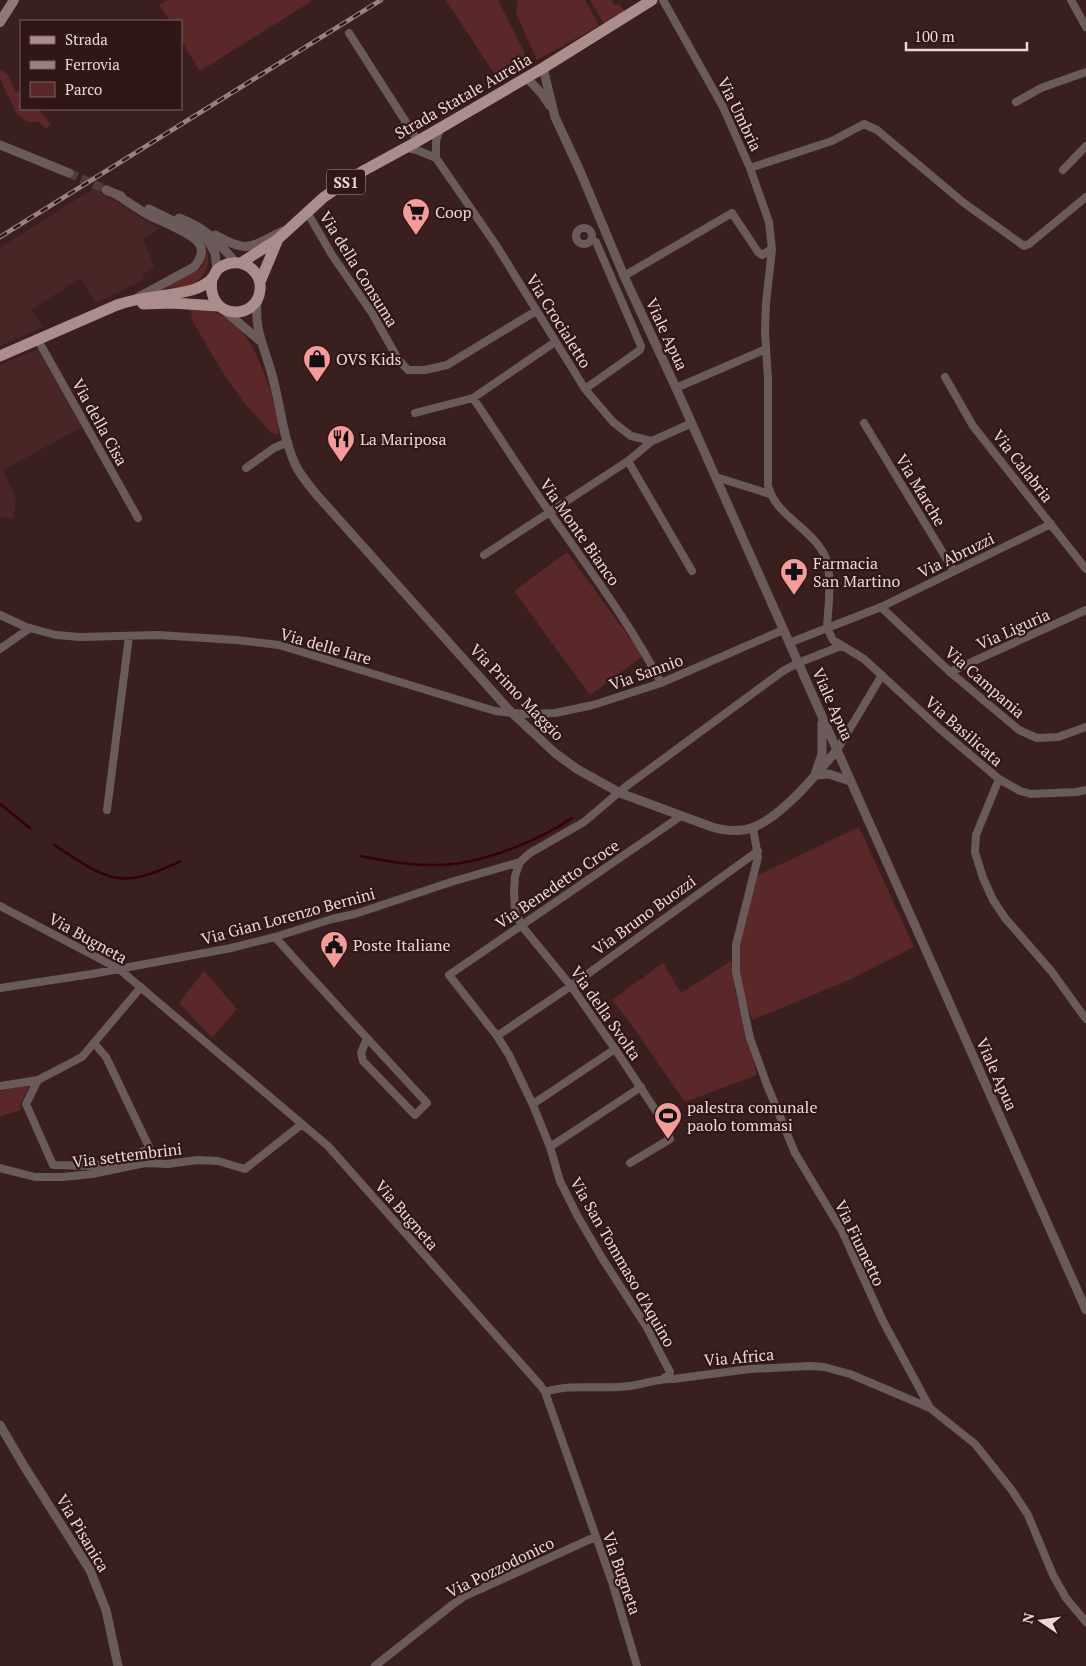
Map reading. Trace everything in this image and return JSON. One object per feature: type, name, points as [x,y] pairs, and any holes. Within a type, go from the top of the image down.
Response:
[{"type":"main road","points":[[0,22],[14,0]]},
{"type":"main road","name":"Strada Statale Aurelia","points":[[238,263],[278,238],[324,197],[363,171],[440,129],[652,0]]},
{"type":"main road","name":"Strada Statale Aurelia","points":[[260,282],[278,238]]},
{"type":"main road","points":[[0,356],[117,305],[136,298],[200,287],[225,264],[238,263],[250,267],[260,282],[260,292],[257,301],[248,309],[237,312],[222,308],[172,303],[117,305]]},
{"type":"main road","points":[[214,274],[210,288],[212,298],[222,308]]},
{"type":"street","name":"Via Umbria","points":[[663,0],[723,107],[750,168],[769,222],[772,249],[766,303],[766,348],[768,380],[767,470],[770,494]]},
{"type":"street","points":[[1071,0],[1086,27]]},
{"type":"street","points":[[349,33],[418,142]]},
{"type":"street","name":"Viale Apua","points":[[543,68],[552,110]]},
{"type":"street","points":[[1016,102],[1041,88],[1086,72]]},
{"type":"street","name":"Viale Apua","points":[[526,78],[542,94],[552,110],[580,170],[624,276],[692,423],[1086,1310]]},
{"type":"street","points":[[750,168],[832,141],[864,124],[877,130],[964,203],[1024,246],[1086,197]]},
{"type":"street","points":[[405,148],[436,158],[436,140],[440,129]]},
{"type":"street","points":[[2,145],[69,173]]},
{"type":"street","points":[[1063,170],[1086,146]]},
{"type":"street","name":"Via Crocialetto","points":[[436,158],[496,244],[585,390],[613,422],[631,436],[652,440]]},
{"type":"street","points":[[106,190],[206,237],[215,253],[214,274]]},
{"type":"street","points":[[117,195],[146,214],[193,237],[200,245],[201,251],[198,262],[194,267],[136,298]]},
{"type":"street","points":[[152,210],[194,223],[223,247],[238,263]]},
{"type":"street","name":"Via della Consuma","points":[[308,212],[332,255],[372,313],[398,359],[408,370],[425,370],[447,364],[536,312]]},
{"type":"street","points":[[624,276],[732,213],[758,252],[762,255],[772,249]]},
{"type":"street","name":"Strada Statale Aurelia","points":[[204,230],[242,248],[255,245],[294,225]]},
{"type":"street","points":[[585,390],[640,350],[641,346],[596,242],[592,240]]},
{"type":"street","name":"Via Primo Maggio","points":[[257,301],[256,315],[260,340],[273,378],[288,442],[297,467],[316,494],[511,712],[555,753],[578,769],[620,793],[723,830],[736,830],[753,828],[773,817],[815,775],[836,750]]},
{"type":"street","points":[[222,308],[260,340]]},
{"type":"street","name":"Via della Cisa","points":[[38,340],[138,518]]},
{"type":"street","points":[[415,413],[474,398],[555,342]]},
{"type":"street","points":[[676,388],[766,348]]},
{"type":"street","name":"Via Calabria","points":[[945,377],[974,426],[1086,569]]},
{"type":"street","name":"Via Monte Bianco","points":[[474,398],[549,512],[627,623],[648,657],[661,683]]},
{"type":"street","points":[[484,555],[628,461],[652,440],[692,423]]},
{"type":"street","name":"Via Marche","points":[[864,424],[954,572]]},
{"type":"street","points":[[246,468],[274,448],[288,442]]},
{"type":"street","points":[[628,461],[692,571]]},
{"type":"street","points":[[716,477],[770,494],[784,511],[815,540],[826,557],[829,583],[827,628]]},
{"type":"street","name":"Via Abruzzi","points":[[789,643],[881,607],[1051,524]]},
{"type":"street","name":"Via Campania","points":[[881,607],[950,672],[1019,730],[1038,738],[1058,737],[1086,727]]},
{"type":"street","name":"Via Liguria","points":[[950,672],[1086,610]]},
{"type":"street","name":"Via delle Iare","points":[[0,616],[30,628],[56,635],[80,637],[158,635],[226,639],[279,645],[495,711],[511,712]]},
{"type":"street","points":[[0,649],[30,628]]},
{"type":"street","name":"Via Basilicata","points":[[827,628],[832,640],[864,659],[999,779],[1020,791],[1031,794],[1086,790]]},
{"type":"street","name":"Via Sannio","points":[[511,712],[528,714],[570,711],[593,705],[661,683],[783,630]]},
{"type":"street","points":[[107,810],[128,636]]},
{"type":"street","points":[[520,862],[530,853],[584,822],[624,788],[783,671],[841,646]]},
{"type":"street","points":[[836,750],[882,674]]},
{"type":"street","points":[[821,716],[822,754],[815,775],[830,774],[850,781]]},
{"type":"street","points":[[999,779],[976,836],[975,852],[983,878],[990,895],[1005,918],[1052,972],[1086,1019]]},
{"type":"street","name":"Via Benedetto Croce","points":[[449,976],[681,816]]},
{"type":"street","name":"Via Fiumetto","points":[[753,828],[758,851],[756,866],[741,922],[735,955],[736,972],[750,1038],[795,1153],[842,1231],[882,1320],[930,1408],[975,1444],[1011,1489],[1028,1515],[1053,1575],[1066,1598],[1086,1622]]},
{"type":"street","name":"Via Bruno Buozzi","points":[[497,1036],[571,986],[758,851]]},
{"type":"street","name":"Via della Svolta","points":[[520,862],[515,876],[514,891],[515,911],[521,925],[571,986],[641,1087],[670,1138],[630,1163]]},
{"type":"street","name":"Via Gian Lorenzo Bernini","points":[[0,988],[195,956],[275,937],[354,914],[511,863],[520,862]]},
{"type":"street","name":"Via Bugneta","points":[[0,906],[119,969],[328,1146],[545,1392],[613,1584],[637,1666]]},
{"type":"street","points":[[275,937],[368,1038],[427,1103],[414,1114],[363,1061],[361,1052],[368,1038]]},
{"type":"street","name":"Via San Tommaso d'Aquino","points":[[449,976],[509,1054],[533,1104],[550,1147],[560,1182],[602,1258],[646,1326],[670,1372],[664,1378]]},
{"type":"street","points":[[0,1086],[38,1080],[82,1057],[141,987]]},
{"type":"street","points":[[38,1080],[26,1104],[52,1165],[94,1166],[122,1160],[150,1150],[106,1057],[94,1043]]},
{"type":"street","points":[[533,1104],[615,1049]]},
{"type":"street","points":[[550,1147],[641,1087]]},
{"type":"street","name":"Via settembrini","points":[[0,1168],[35,1177],[92,1174],[145,1163],[168,1164],[197,1160],[218,1161],[245,1169],[302,1124]]},
{"type":"street","name":"Via Africa","points":[[545,1392],[558,1388],[631,1386],[664,1378],[672,1379],[750,1369],[810,1366],[824,1367],[850,1374],[930,1408]]},
{"type":"street","name":"Via Pisanica","points":[[0,1426],[90,1570],[106,1610],[118,1666]]},
{"type":"street","name":"Via Pozzodonico","points":[[374,1666],[452,1604],[465,1596],[595,1537]]},
{"type":"shaded area","points":[[93,189],[160,228],[143,239],[155,268],[142,275],[143,280],[96,303],[80,278],[31,310],[43,327],[0,346],[0,248]]},
{"type":"shaded area","points":[[40,348],[82,427],[3,470],[16,498],[13,519],[0,516],[0,365]]},
{"type":"green space","points":[[167,0],[312,1],[200,71],[182,42],[182,20],[169,20],[159,5]]},
{"type":"green space","points":[[446,0],[498,0],[530,64],[499,81]]},
{"type":"green space","points":[[518,0],[585,0],[599,26],[537,60],[516,13]]},
{"type":"green space","points":[[590,0],[612,0],[614,6],[619,4],[625,12],[604,24]]},
{"type":"green space","points":[[2,70],[8,75],[15,90],[20,92],[20,110],[39,110],[51,124],[46,129],[39,122],[28,122],[17,114],[0,79],[0,72]]},
{"type":"green space","points":[[207,250],[207,267],[199,279],[193,284],[186,286],[178,288],[169,287],[169,283],[199,270],[203,265]]},
{"type":"green space","points":[[190,307],[203,309],[225,317],[241,330],[247,338],[269,386],[278,423],[278,435],[271,433],[242,400],[223,373],[193,322]]},
{"type":"green space","points":[[567,552],[643,656],[590,695],[514,591]]},
{"type":"green space","points":[[859,827],[914,947],[849,980],[752,1020],[740,981],[738,956],[743,926],[756,876]]},
{"type":"green space","points":[[731,961],[735,992],[757,1075],[685,1102],[612,1000],[663,963],[681,993]]},
{"type":"green space","points":[[204,971],[237,1009],[212,1038],[179,1003]]},
{"type":"green space","points":[[31,1084],[20,1104],[21,1110],[0,1116],[0,1091]]},
{"type":"waterway","points":[[0,804],[30,828]]},
{"type":"waterway","points":[[360,856],[420,865],[456,864],[509,850],[543,835],[572,818]]},
{"type":"waterway","points":[[54,845],[82,863],[113,877],[130,878],[148,875],[181,861]]},
{"type":"tunnel","points":[[69,173],[106,190]]},
{"type":"railway","points":[[0,237],[381,0]]},
{"type":"place","name":"Coop","points":[[416,236]]},
{"type":"place","name":"OVS Kids","points":[[317,383]]},
{"type":"place","name":"La Mariposa","points":[[341,463]]},
{"type":"place","name":"Farmacia San Martino","points":[[794,596]]},
{"type":"place","name":"Poste Italiane","points":[[334,969]]},
{"type":"place","name":"palestra comunale paolo tommasi","points":[[668,1140]]}]
